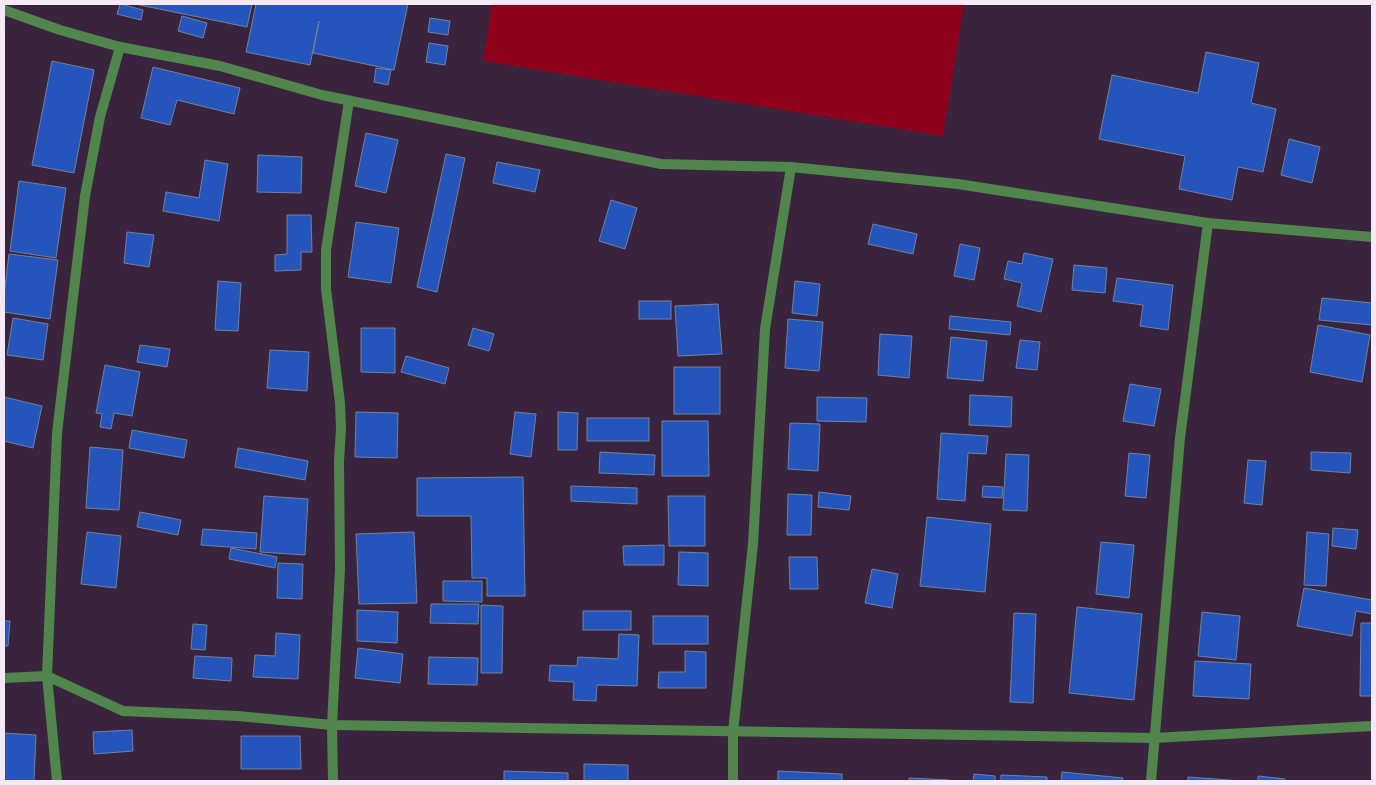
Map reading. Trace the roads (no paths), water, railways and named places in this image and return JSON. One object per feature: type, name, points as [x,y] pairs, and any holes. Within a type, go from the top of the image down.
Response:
[{"type":"street","points":[[4,10],[60,30],[120,47],[220,66],[322,95],[661,164],[791,166],[958,184],[1208,222],[1372,237]]},
{"type":"street","points":[[57,781],[47,676],[56,433],[85,196],[100,117],[120,47]]},
{"type":"street","points":[[333,781],[332,725],[340,569],[339,461],[341,428],[340,403],[326,289],[326,250],[349,101]]},
{"type":"street","points":[[733,781],[733,732],[753,544],[765,329],[791,166]]},
{"type":"street","points":[[1151,781],[1180,438],[1208,222]]},
{"type":"street","points":[[4,678],[47,676],[123,711],[238,716],[332,725],[1154,738],[1372,726]]}]
